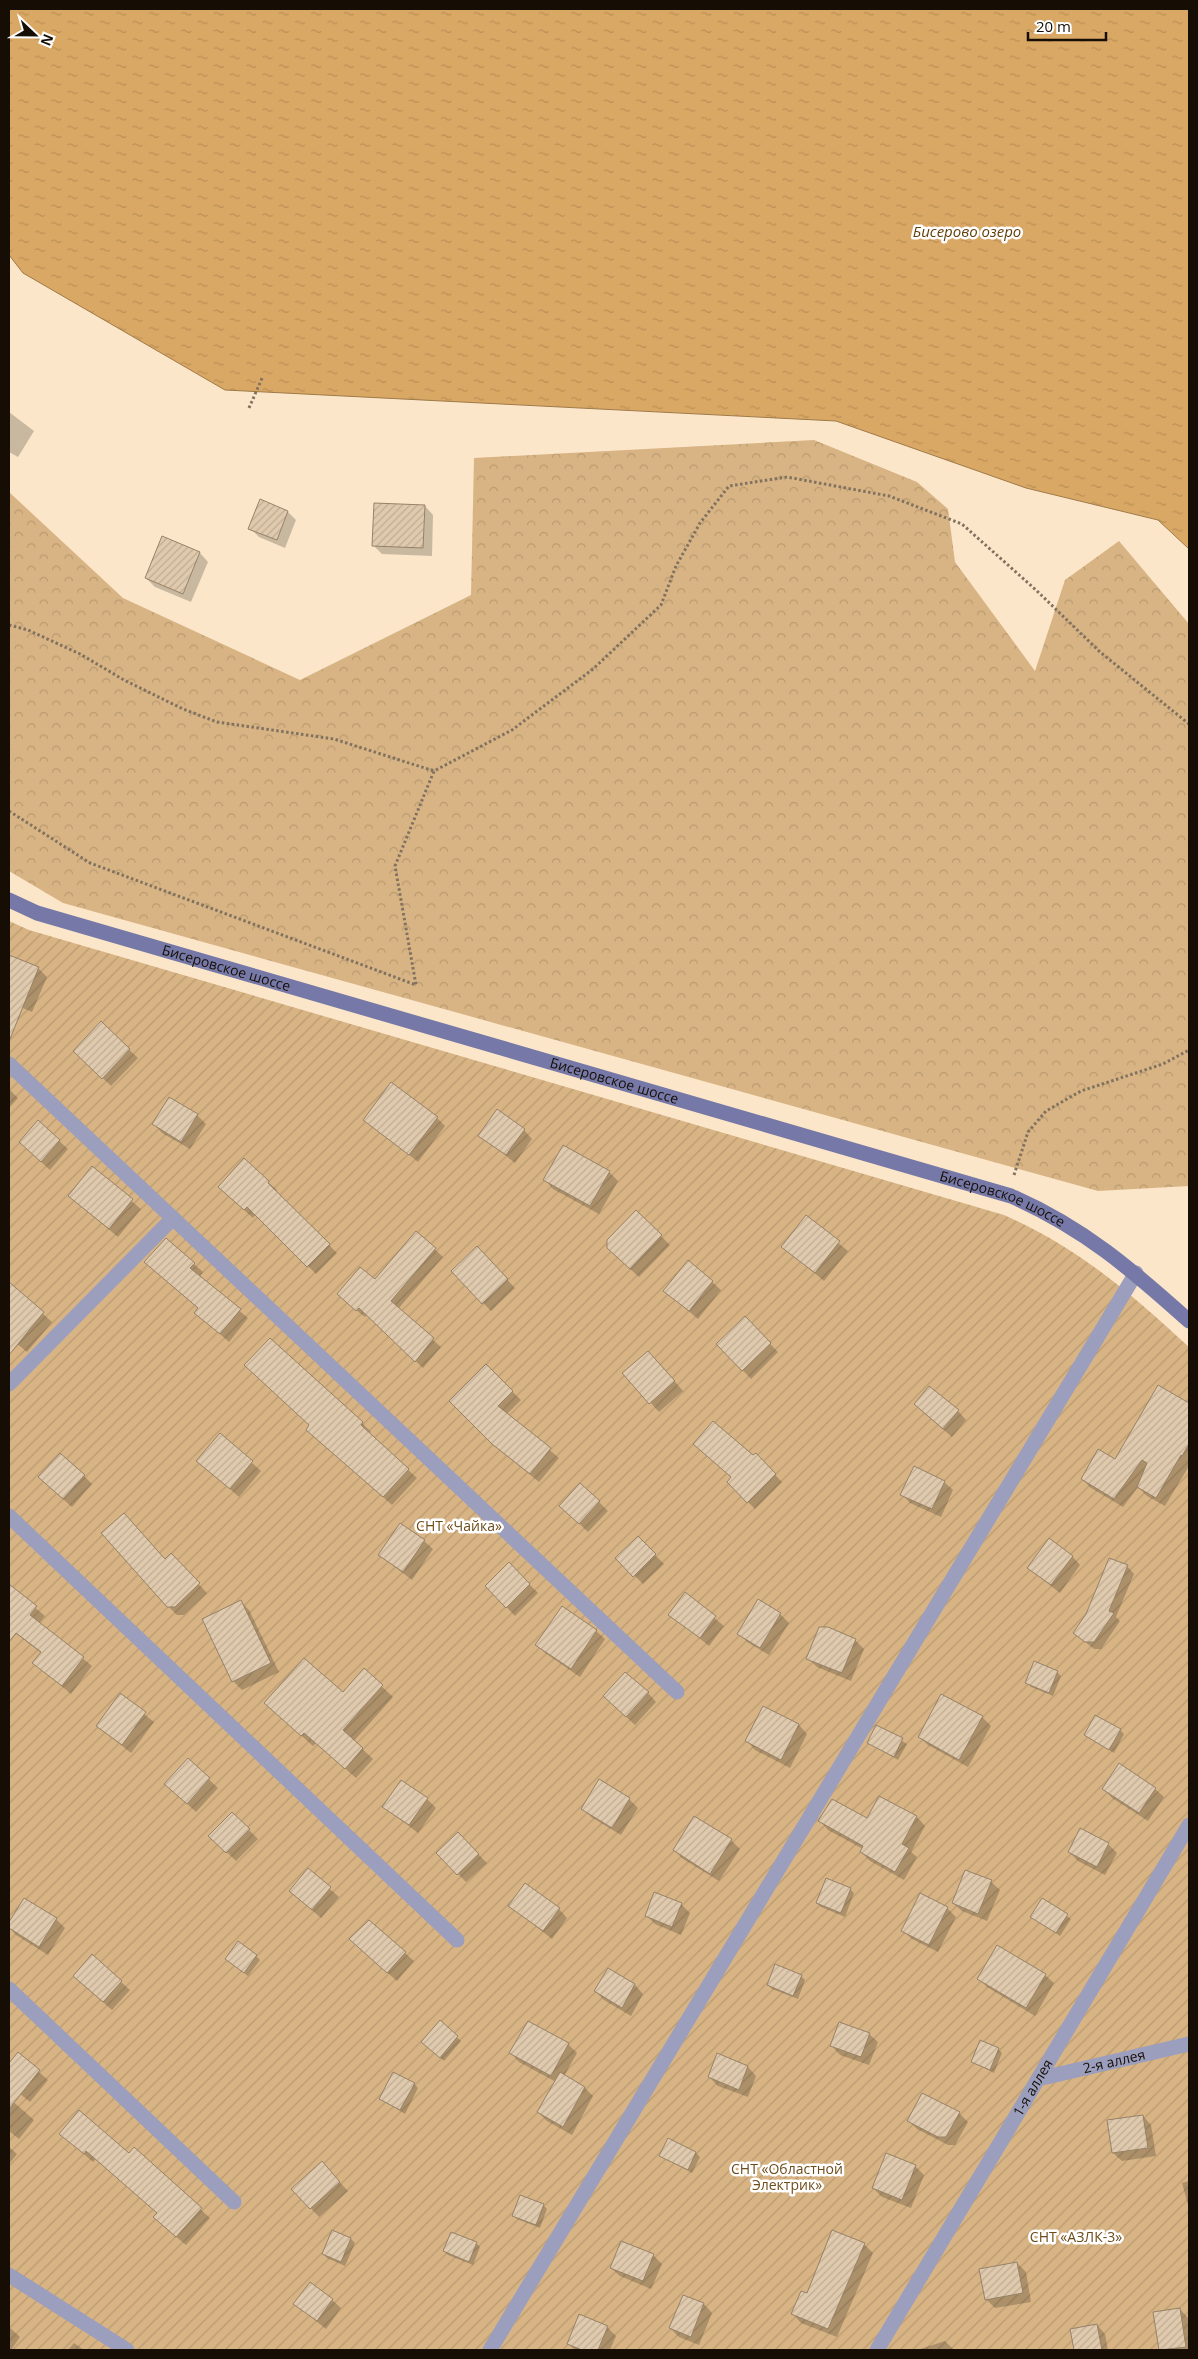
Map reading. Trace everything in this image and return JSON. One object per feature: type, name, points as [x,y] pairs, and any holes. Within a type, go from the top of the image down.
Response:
[{"type":"main road","name":"Бисеровское шоссе","points":[[9,900],[36,914],[1010,1196],[1042,1210],[1071,1226],[1136,1273],[1189,1322]]},
{"type":"street","points":[[9,1064],[677,1692]]},
{"type":"street","points":[[9,1384],[173,1218]]},
{"type":"street","points":[[490,2350],[1136,1273]]},
{"type":"street","points":[[9,1516],[457,1940]]},
{"type":"street","name":"1-я аллея","points":[[877,2350],[1189,1825]]},
{"type":"street","points":[[9,1989],[234,2202]]},
{"type":"street","name":"2-я аллея","points":[[1038,2079],[1189,2044]]},
{"type":"street","points":[[9,2275],[127,2350]]},
{"type":"path","points":[[249,408],[263,376]]},
{"type":"path","points":[[9,811],[90,863],[416,985],[395,866],[434,771],[512,730],[593,669],[661,605],[676,566],[700,523],[729,486],[787,477],[888,496],[962,524],[1036,590],[1100,652],[1189,724]]},
{"type":"path","points":[[9,625],[28,630],[80,654],[124,680],[184,709],[218,722],[334,739],[434,771]]},
{"type":"path","points":[[1010,1196],[1016,1164],[1028,1132],[1046,1111],[1082,1091],[1163,1064],[1189,1050]]},
{"type":"green space","points":[[814,440],[917,482],[948,509],[955,562],[1035,671],[1065,580],[1119,541],[1189,624],[1189,1186],[1098,1191],[63,903],[9,871],[9,492],[123,598],[300,680],[471,595],[474,458]]},
{"type":"green space","name":"СНТ «Чайка»","points":[[9,921],[29,930],[1004,1215],[1031,1228],[1080,1257],[1124,1290],[1189,1347],[1189,2350],[9,2350]]},
{"type":"water","name":"Бисерово озеро","points":[[9,9],[1189,9],[1189,549],[1158,520],[1026,488],[836,421],[225,390],[23,273],[9,255]]},
{"type":"building","points":[[260,499],[288,511],[277,540],[248,529]]},
{"type":"building","points":[[374,503],[425,505],[423,548],[372,546]]},
{"type":"building","points":[[162,536],[200,552],[183,594],[145,578]]},
{"type":"building","points":[[9,955],[39,967],[10,1039],[9,1039]]},
{"type":"building","points":[[101,1021],[130,1049],[102,1079],[73,1051]]},
{"type":"building","points":[[391,1082],[438,1117],[409,1155],[363,1120]]},
{"type":"building","points":[[169,1097],[198,1114],[181,1142],[152,1124]]},
{"type":"building","points":[[497,1109],[525,1129],[506,1155],[478,1136]]},
{"type":"building","points":[[38,1120],[60,1140],[41,1162],[19,1142]]},
{"type":"building","points":[[563,1145],[610,1171],[590,1206],[543,1180]]},
{"type":"building","points":[[244,1158],[330,1244],[307,1267],[247,1207],[244,1210],[218,1187]]},
{"type":"building","points":[[92,1166],[133,1199],[109,1229],[68,1196]]},
{"type":"building","points":[[636,1210],[662,1235],[630,1269],[607,1248],[607,1240]]},
{"type":"building","points":[[806,1215],[840,1241],[815,1273],[781,1247]]},
{"type":"building","points":[[416,1231],[436,1248],[391,1301],[434,1338],[415,1362],[359,1308],[356,1311],[337,1294],[360,1267],[375,1279]]},
{"type":"building","points":[[166,1238],[195,1263],[190,1268],[241,1309],[220,1334],[194,1313],[198,1308],[144,1262]]},
{"type":"building","points":[[477,1246],[508,1279],[482,1304],[451,1271]]},
{"type":"building","points":[[688,1260],[713,1281],[689,1311],[663,1291]]},
{"type":"building","points":[[9,1282],[44,1312],[9,1355]]},
{"type":"building","points":[[745,1316],[771,1343],[742,1371],[716,1344]]},
{"type":"building","points":[[270,1338],[363,1422],[361,1425],[409,1469],[383,1497],[306,1430],[309,1425],[244,1365]]},
{"type":"building","points":[[648,1351],[675,1381],[649,1404],[622,1373]]},
{"type":"building","points":[[486,1364],[513,1391],[498,1406],[551,1448],[530,1474],[492,1444],[449,1401]]},
{"type":"building","points":[[1158,1385],[1189,1403],[1189,1444],[1156,1498],[1137,1487],[1147,1463],[1142,1460],[1114,1499],[1081,1479],[1098,1449],[1115,1459]]},
{"type":"building","points":[[929,1386],[959,1410],[943,1429],[914,1404]]},
{"type":"building","points":[[713,1421],[753,1455],[756,1453],[776,1474],[747,1503],[727,1482],[731,1477],[693,1444]]},
{"type":"building","points":[[220,1433],[253,1461],[230,1489],[196,1461]]},
{"type":"building","points":[[60,1453],[85,1475],[63,1499],[38,1477]]},
{"type":"building","points":[[914,1466],[945,1481],[932,1509],[900,1495]]},
{"type":"building","points":[[580,1483],[600,1501],[579,1524],[559,1506]]},
{"type":"building","points":[[124,1513],[165,1559],[171,1553],[200,1583],[175,1607],[167,1607],[101,1533]]},
{"type":"building","points":[[400,1523],[425,1540],[403,1572],[378,1555]]},
{"type":"building","points":[[638,1536],[656,1554],[633,1577],[615,1558]]},
{"type":"building","points":[[1049,1538],[1073,1556],[1051,1585],[1027,1568]]},
{"type":"building","points":[[1109,1558],[1128,1565],[1109,1611],[1114,1613],[1094,1642],[1085,1642],[1073,1633],[1086,1614]]},
{"type":"building","points":[[509,1562],[530,1584],[506,1608],[485,1586]]},
{"type":"building","points":[[9,1584],[37,1606],[30,1615],[84,1657],[62,1686],[32,1663],[41,1652],[16,1633],[9,1642]]},
{"type":"building","points":[[685,1592],[716,1616],[700,1638],[668,1615]]},
{"type":"building","points":[[758,1599],[781,1613],[760,1648],[737,1634]]},
{"type":"building","points":[[241,1600],[271,1663],[232,1682],[202,1619]]},
{"type":"building","points":[[562,1606],[597,1630],[571,1669],[535,1645]]},
{"type":"building","points":[[819,1627],[828,1627],[856,1639],[842,1673],[806,1659]]},
{"type":"building","points":[[304,1658],[343,1692],[364,1668],[383,1685],[343,1730],[363,1748],[345,1769],[304,1733],[301,1736],[264,1703]]},
{"type":"building","points":[[1034,1661],[1058,1671],[1049,1693],[1025,1683]]},
{"type":"building","points":[[625,1672],[649,1692],[626,1717],[603,1696]]},
{"type":"building","points":[[120,1693],[146,1712],[122,1745],[96,1726]]},
{"type":"building","points":[[941,1694],[983,1716],[959,1760],[918,1737]]},
{"type":"building","points":[[763,1706],[799,1724],[781,1760],[745,1741]]},
{"type":"building","points":[[1095,1715],[1121,1729],[1109,1750],[1084,1735]]},
{"type":"building","points":[[876,1725],[903,1738],[894,1757],[867,1743]]},
{"type":"building","points":[[188,1758],[210,1778],[187,1804],[164,1784]]},
{"type":"building","points":[[1119,1763],[1156,1788],[1139,1813],[1102,1789]]},
{"type":"building","points":[[599,1779],[630,1798],[612,1828],[581,1809]]},
{"type":"building","points":[[401,1780],[428,1798],[409,1825],[382,1807]]},
{"type":"building","points":[[879,1796],[917,1816],[902,1844],[909,1848],[895,1872],[860,1852],[863,1846],[818,1821],[832,1799],[867,1818]]},
{"type":"building","points":[[232,1812],[250,1829],[226,1853],[208,1836]]},
{"type":"building","points":[[694,1816],[732,1839],[710,1874],[673,1850]]},
{"type":"building","points":[[1080,1828],[1109,1843],[1097,1867],[1068,1852]]},
{"type":"building","points":[[458,1832],[479,1854],[457,1875],[436,1853]]},
{"type":"building","points":[[308,1868],[331,1887],[312,1910],[289,1891]]},
{"type":"building","points":[[965,1870],[992,1880],[978,1914],[952,1903]]},
{"type":"building","points":[[826,1878],[851,1888],[841,1913],[816,1903]]},
{"type":"building","points":[[525,1883],[560,1908],[543,1931],[508,1906]]},
{"type":"building","points":[[654,1892],[682,1903],[672,1927],[645,1916]]},
{"type":"building","points":[[920,1893],[948,1907],[929,1945],[901,1931]]},
{"type":"building","points":[[24,1898],[57,1918],[39,1947],[9,1928],[9,1922]]},
{"type":"building","points":[[1042,1898],[1068,1914],[1056,1933],[1030,1917]]},
{"type":"building","points":[[369,1920],[406,1952],[387,1973],[349,1939]]},
{"type":"building","points":[[238,1941],[257,1955],[244,1973],[225,1959]]},
{"type":"building","points":[[997,1945],[1046,1974],[1026,2008],[977,1979]]},
{"type":"building","points":[[92,1954],[122,1981],[103,2002],[73,1976]]},
{"type":"building","points":[[775,1964],[802,1975],[793,1996],[767,1985]]},
{"type":"building","points":[[608,1968],[635,1984],[622,2008],[594,1991]]},
{"type":"building","points":[[440,2020],[458,2036],[440,2058],[421,2042]]},
{"type":"building","points":[[528,2021],[569,2043],[551,2076],[509,2053]]},
{"type":"building","points":[[839,2022],[870,2033],[861,2057],[830,2046]]},
{"type":"building","points":[[980,2040],[999,2048],[990,2070],[971,2062]]},
{"type":"building","points":[[18,2052],[40,2070],[9,2109],[9,2063]]},
{"type":"building","points":[[717,2053],[748,2066],[739,2090],[708,2077]]},
{"type":"building","points":[[393,2072],[415,2083],[400,2110],[379,2099]]},
{"type":"building","points":[[560,2072],[585,2087],[563,2127],[537,2112]]},
{"type":"building","points":[[922,2093],[960,2112],[946,2137],[938,2137],[907,2121]]},
{"type":"building","points":[[79,2110],[129,2153],[134,2147],[202,2208],[176,2237],[153,2217],[157,2213],[86,2151],[84,2154],[59,2134]]},
{"type":"building","points":[[1143,2115],[1148,2148],[1112,2153],[1107,2120]]},
{"type":"building","points":[[668,2138],[696,2152],[688,2170],[659,2156]]},
{"type":"building","points":[[886,2153],[916,2165],[902,2200],[872,2188]]},
{"type":"building","points":[[322,2161],[340,2182],[310,2209],[291,2189]]},
{"type":"building","points":[[520,2195],[544,2204],[536,2225],[512,2216]]},
{"type":"building","points":[[332,2230],[351,2238],[341,2262],[322,2254]]},
{"type":"building","points":[[832,2230],[865,2243],[828,2329],[791,2314],[801,2291],[807,2293]]},
{"type":"building","points":[[451,2232],[477,2242],[469,2262],[443,2251]]},
{"type":"building","points":[[621,2241],[654,2254],[643,2281],[610,2268]]},
{"type":"building","points":[[1017,2262],[1023,2293],[985,2300],[979,2269]]},
{"type":"building","points":[[310,2282],[333,2299],[317,2321],[293,2304]]},
{"type":"building","points":[[683,2295],[704,2303],[691,2337],[669,2328]]},
{"type":"building","points":[[1180,2308],[1186,2347],[1159,2350],[1153,2312]]},
{"type":"building","points":[[579,2314],[608,2326],[598,2350],[582,2350],[567,2344]]},
{"type":"building","points":[[1097,2324],[1102,2350],[1074,2350],[1070,2329]]},
{"type":"park label","name":"СНТ «Областной Электрик»","points":[[787,2178]]},
{"type":"park label","name":"СНТ «АЗЛК-3»","points":[[1076,2237]]}]
